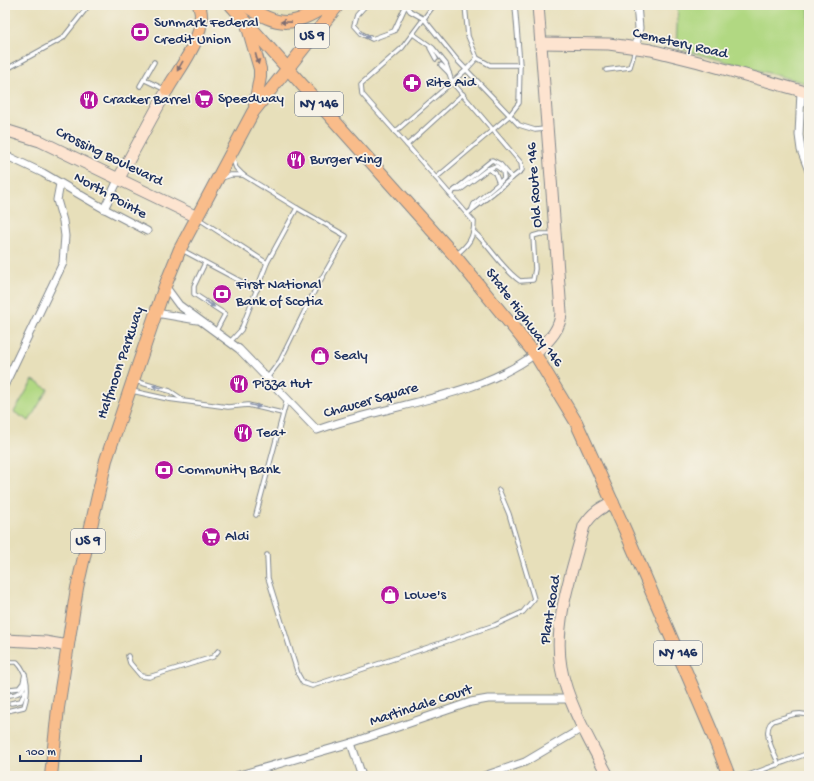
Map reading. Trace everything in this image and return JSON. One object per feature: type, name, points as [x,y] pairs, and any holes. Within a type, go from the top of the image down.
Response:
[{"type":"main road","points":[[167,90],[197,38],[201,27],[202,13],[199,5]]},
{"type":"main road","name":"State Highway 146","points":[[231,5],[455,256],[535,354],[576,422],[613,502],[711,730],[729,776]]},
{"type":"main road","points":[[245,5],[270,19],[285,22],[296,22],[322,6]]},
{"type":"main road","name":"Halfmoon Parkway","points":[[51,776],[58,708],[77,588],[106,460],[130,385],[165,286],[180,249],[254,112],[338,5]]},
{"type":"main road","points":[[246,22],[260,73],[254,112]]},
{"type":"street","name":"Old Route 146","points":[[535,354],[549,340],[561,319],[538,5]]},
{"type":"street","points":[[636,47],[639,28],[637,5]]},
{"type":"street","name":"Cemetery Road","points":[[540,43],[609,44],[636,47],[699,62],[805,92]]},
{"type":"street","points":[[104,209],[167,90]]},
{"type":"street","points":[[805,92],[799,135],[801,150],[809,171]]},
{"type":"street","name":"Crossing Boulevard","points":[[5,130],[40,141],[120,178],[197,217]]},
{"type":"street","name":"North Pointe","points":[[5,155],[32,167],[104,209],[147,231]]},
{"type":"street","name":"North Pointe","points":[[5,384],[62,263],[65,236],[63,221],[57,200],[60,184]]},
{"type":"street","name":"Chaucer Square","points":[[165,286],[179,305],[239,348],[317,430],[469,387],[511,370],[535,354]]},
{"type":"street","name":"Chaucer Square","points":[[156,313],[201,322]]},
{"type":"street","name":"Plant Road","points":[[608,776],[571,699],[561,666],[559,648],[566,596],[584,526],[590,516],[597,510],[613,502]]},
{"type":"street","points":[[5,640],[45,642],[68,646]]},
{"type":"street","name":"Martindale Court","points":[[236,776],[351,743],[471,702],[488,699],[571,699]]},
{"type":"street","points":[[484,776],[525,762],[584,727]]},
{"type":"street","points":[[351,743],[362,776]]},
{"type":"lane","points":[[5,70],[63,38],[89,5]]},
{"type":"lane","points":[[366,5],[357,15],[354,25],[362,34],[372,39],[394,31],[406,5],[410,10],[424,19],[466,70],[519,125],[536,130],[546,129]]},
{"type":"lane","points":[[434,5],[402,48],[361,84],[362,94],[474,222],[474,232],[469,244],[455,256]]},
{"type":"lane","points":[[465,5],[468,36],[477,58],[490,65],[520,65]]},
{"type":"lane","points":[[436,178],[509,116],[519,102],[520,65],[515,5]]},
{"type":"lane","points":[[412,34],[429,45],[446,64],[452,82],[494,129],[521,163],[522,170],[467,214]]},
{"type":"lane","points":[[429,45],[436,59]]},
{"type":"lane","points":[[606,70],[630,67],[636,47]]},
{"type":"lane","points":[[395,132],[466,70],[477,58]]},
{"type":"lane","points":[[140,86],[145,80],[154,62]]},
{"type":"lane","points":[[441,65],[449,73]]},
{"type":"lane","points":[[145,80],[167,90]]},
{"type":"lane","points":[[407,145],[463,94]]},
{"type":"lane","points":[[232,152],[234,163],[242,175],[346,236],[315,290],[280,360],[266,378]]},
{"type":"lane","points":[[450,194],[492,160],[500,164],[512,178]]},
{"type":"lane","points":[[455,190],[460,190],[488,169],[496,166],[502,170],[504,178],[474,204],[472,210]]},
{"type":"lane","points":[[488,169],[495,173],[499,183]]},
{"type":"lane","points":[[217,180],[231,175],[242,175]]},
{"type":"lane","points":[[230,342],[241,330],[267,264],[296,208]]},
{"type":"lane","points":[[197,217],[267,264]]},
{"type":"lane","points":[[474,232],[483,240],[510,274],[520,281],[533,280],[535,269],[533,236],[540,234],[554,234]]},
{"type":"lane","points":[[180,249],[257,290]]},
{"type":"lane","points":[[205,263],[194,286],[194,294],[225,314],[216,331]]},
{"type":"lane","points":[[130,385],[168,398],[228,407],[248,405],[282,413]]},
{"type":"lane","points":[[130,385],[170,391],[182,399]]},
{"type":"lane","points":[[256,515],[282,413],[287,399]]},
{"type":"lane","points":[[267,555],[268,578],[298,674],[303,683],[312,686],[495,625],[523,612],[534,598],[509,514],[499,490]]},
{"type":"lane","points":[[128,656],[130,663],[141,676],[149,677],[213,656],[218,651]]},
{"type":"lane","points":[[5,662],[17,662],[25,673],[27,687],[24,707],[7,711]]},
{"type":"lane","points":[[11,703],[21,701],[26,689],[25,673]]},
{"type":"lane","points":[[10,689],[19,688],[23,683],[25,673]]},
{"type":"lane","points":[[10,695],[18,694],[23,690],[25,684]]},
{"type":"lane","points":[[779,765],[767,734],[768,727],[772,721],[794,714],[806,714],[809,716]]},
{"type":"lane","points":[[746,776],[809,754]]},
{"type":"green space","points":[[678,5],[809,5],[809,84],[676,48]]},
{"type":"green space","points":[[33,380],[48,389],[29,421],[14,412]]},
{"type":"place","name":"Sunmark Federal Credit Union","points":[[140,32]]},
{"type":"place","name":"Rite Aid","points":[[412,83]]},
{"type":"place","name":"Speedway","points":[[204,99]]},
{"type":"place","name":"Cracker Barrel","points":[[89,100]]},
{"type":"place","name":"Burger King","points":[[296,160]]},
{"type":"place","name":"First National Bank of Scotia","points":[[222,294]]},
{"type":"place","name":"Sealy","points":[[320,356]]},
{"type":"place","name":"Pizza Hut","points":[[239,384]]},
{"type":"place","name":"Tea+","points":[[243,433]]},
{"type":"place","name":"Community Bank","points":[[164,470]]},
{"type":"place","name":"Aldi","points":[[211,537]]},
{"type":"place","name":"Lowe's","points":[[390,595]]}]
